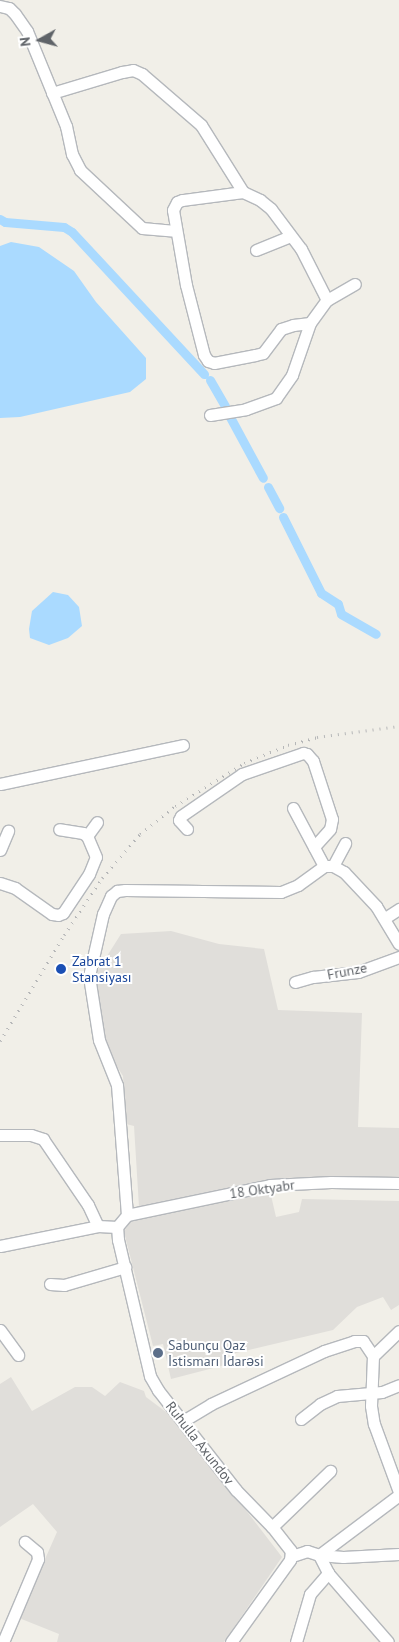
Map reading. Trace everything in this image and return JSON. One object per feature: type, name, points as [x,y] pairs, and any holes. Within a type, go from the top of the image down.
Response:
[{"type":"street","points":[[0,6],[9,8],[20,19],[66,126],[74,162],[87,179],[142,228],[175,231]]},
{"type":"street","points":[[52,93],[122,72],[133,70],[142,74],[201,124],[243,192],[266,204],[301,249],[327,300]]},
{"type":"street","points":[[243,192],[217,194],[177,202],[173,210],[175,231],[194,320],[204,355],[208,361],[214,363],[263,353],[281,329],[310,323]]},
{"type":"street","points":[[256,250],[290,236]]},
{"type":"street","points":[[210,415],[246,409],[276,398],[292,375],[310,323],[327,300],[355,284]]},
{"type":"street","points":[[0,784],[183,745]]},
{"type":"street","points":[[187,829],[179,820],[181,816],[242,774],[295,756],[307,754],[313,761],[332,819],[330,829],[314,848]]},
{"type":"street","points":[[293,808],[314,848],[329,866],[344,872],[385,918],[399,944]]},
{"type":"street","points":[[87,836],[97,822]]},
{"type":"street","points":[[0,884],[15,888],[52,914],[61,915],[95,863],[95,854],[87,836],[59,829]]},
{"type":"street","points":[[0,850],[8,832]]},
{"type":"street","points":[[0,1246],[98,1226],[118,1226],[127,1215],[117,1084],[99,1040],[90,976],[90,963],[106,905],[117,891],[281,892],[298,885],[329,866],[346,844]]},
{"type":"street","points":[[385,918],[399,909]]},
{"type":"street","name":"Frunze","points":[[295,982],[313,977],[358,972],[399,957]]},
{"type":"street","points":[[0,1135],[31,1135],[43,1139],[88,1205],[98,1226]]},
{"type":"street","name":"18 Oktyabr","points":[[127,1215],[270,1185],[331,1182],[399,1183]]},
{"type":"street","name":"Ruhulla Axundov","points":[[118,1226],[125,1267],[150,1376],[158,1390],[236,1490],[272,1527],[289,1548],[292,1556]]},
{"type":"street","points":[[50,1284],[64,1285],[125,1267]]},
{"type":"street","points":[[0,1330],[18,1355]]},
{"type":"street","points":[[373,1356],[399,1331]]},
{"type":"street","points":[[183,1421],[212,1404],[324,1351],[354,1341],[363,1341],[373,1356],[372,1406],[374,1424],[398,1496],[319,1555]]},
{"type":"street","points":[[301,1419],[331,1398],[382,1392],[399,1385]]},
{"type":"street","points":[[272,1527],[330,1471]]},
{"type":"street","points":[[3,1642],[38,1559],[37,1552],[25,1542]]},
{"type":"street","points":[[231,1642],[292,1556],[308,1551],[319,1555],[343,1558],[399,1554]]},
{"type":"street","points":[[319,1555],[328,1572],[388,1642]]},
{"type":"street","points":[[296,1642],[310,1594],[328,1572]]},
{"type":"shaded area","points":[[171,931],[219,944],[264,949],[278,1010],[362,1013],[358,1127],[399,1128],[399,1180],[302,1177],[271,1179],[139,1207],[134,1126],[126,1124],[123,1076],[106,1049],[95,975],[121,934]]},
{"type":"shaded area","points":[[270,1191],[276,1217],[299,1212],[302,1199],[399,1201],[399,1305],[391,1310],[383,1297],[357,1307],[333,1330],[224,1356],[225,1365],[171,1379],[163,1344],[153,1346],[124,1232],[130,1221]]},
{"type":"shaded area","points":[[11,1377],[32,1411],[75,1387],[92,1387],[105,1396],[120,1382],[144,1391],[146,1397],[170,1415],[185,1431],[282,1557],[224,1642],[57,1642],[59,1634],[19,1618],[57,1532],[33,1504],[0,1527],[0,1384]]},
{"type":"water","points":[[11,242],[39,247],[74,271],[96,302],[146,358],[146,379],[130,392],[20,417],[0,418],[0,246]]},
{"type":"water","points":[[53,592],[68,595],[79,607],[82,626],[68,638],[49,645],[30,638],[29,629],[32,611]]},
{"type":"waterway","points":[[0,219],[5,222],[64,227],[72,232],[204,374]]},
{"type":"waterway","points":[[210,380],[225,406]]},
{"type":"waterway","points":[[230,417],[263,478]]},
{"type":"waterway","points":[[268,487],[279,508]]},
{"type":"waterway","points":[[283,517],[321,593],[338,604],[341,614],[376,634]]},
{"type":"railway","points":[[0,1041],[64,935],[102,878],[140,834],[175,806],[244,763],[288,745],[317,737],[399,726]]},
{"type":"place","name":"Zabrat 1 Stansiyası","points":[[61,969]]},
{"type":"place","name":"Sabunçu Qaz İstismarı İdarəsi","points":[[158,1353]]}]
